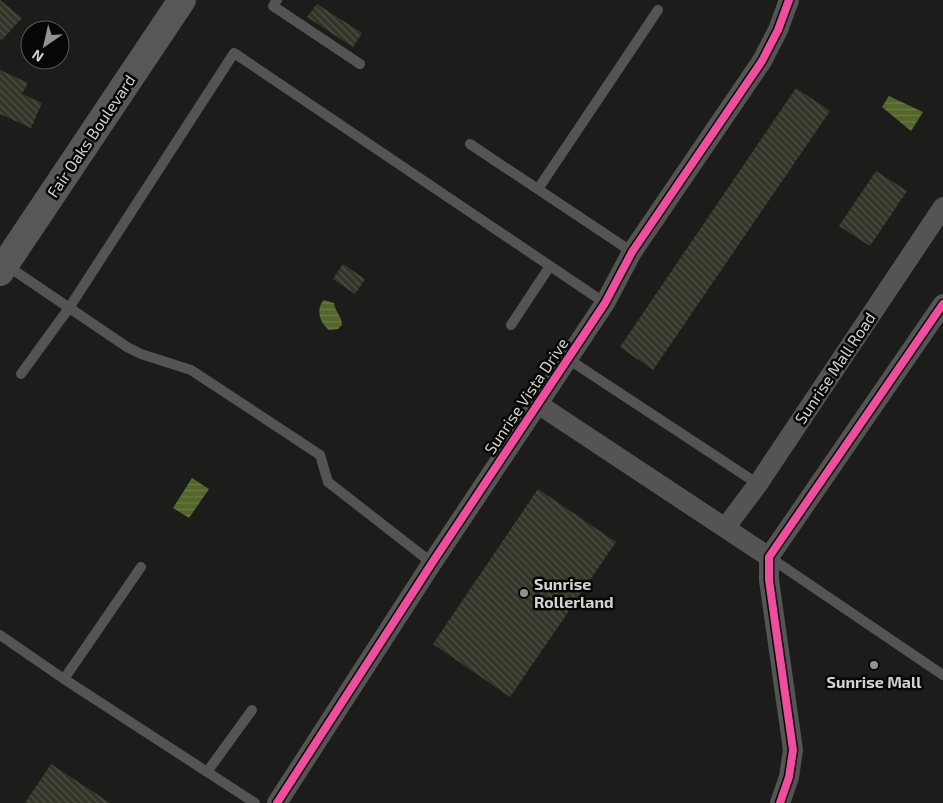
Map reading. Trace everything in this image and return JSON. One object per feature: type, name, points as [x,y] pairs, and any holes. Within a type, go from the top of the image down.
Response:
[{"type":"main road","name":"Fair Oaks Boulevard","points":[[2,268],[182,0]]},
{"type":"street","name":"Sunrise Vista Drive","points":[[277,803],[432,563],[605,303],[632,252],[762,61],[778,30],[788,0]]},
{"type":"street","name":"Sunrise Mall Road","points":[[725,528],[758,484],[943,207]]},
{"type":"street","points":[[780,803],[789,777],[793,750],[769,580],[769,556],[943,304]]},
{"type":"street","points":[[538,404],[769,556]]},
{"type":"lane","points":[[277,0],[273,6],[360,64]]},
{"type":"lane","points":[[538,190],[658,10]]},
{"type":"lane","points":[[21,374],[69,308],[234,53],[605,303]]},
{"type":"lane","points":[[470,144],[632,252]]},
{"type":"lane","points":[[511,324],[550,266]]},
{"type":"lane","points":[[2,268],[141,354],[192,370],[320,455],[328,482],[432,563]]},
{"type":"lane","points":[[568,359],[758,484]]},
{"type":"lane","points":[[769,556],[943,675]]},
{"type":"lane","points":[[64,679],[141,567]]},
{"type":"lane","points":[[0,635],[64,679],[255,803]]},
{"type":"lane","points":[[207,772],[252,710]]},
{"type":"shaded area","points":[[889,96],[923,112],[911,131],[882,107]]},
{"type":"shaded area","points":[[324,300],[334,303],[342,322],[338,329],[329,330],[321,320],[319,312]]},
{"type":"shaded area","points":[[192,478],[209,489],[189,518],[173,508]]},
{"type":"building","points":[[0,0],[22,18],[2,40],[0,38]]},
{"type":"building","points":[[317,4],[362,33],[353,47],[307,17]]},
{"type":"building","points":[[0,70],[28,83],[22,94],[42,103],[31,128],[0,114]]},
{"type":"building","points":[[796,88],[830,111],[653,370],[620,347]]},
{"type":"building","points":[[876,171],[907,191],[870,246],[839,226]]},
{"type":"building","points":[[343,264],[365,279],[355,294],[333,279]]},
{"type":"building","name":"Sunrise Rollerland","points":[[538,489],[616,542],[510,697],[433,644]]},
{"type":"building","points":[[51,764],[110,803],[25,803]]},
{"type":"cycle path","points":[[277,803],[432,563],[605,303],[632,252],[762,61],[778,30],[789,0]]},
{"type":"cycle path","points":[[780,803],[789,777],[793,750],[769,580],[769,557],[943,304]]},
{"type":"place","name":"Sunrise Rollerland","points":[[524,593]]},
{"type":"place","name":"Sunrise Mall","points":[[874,665]]}]
